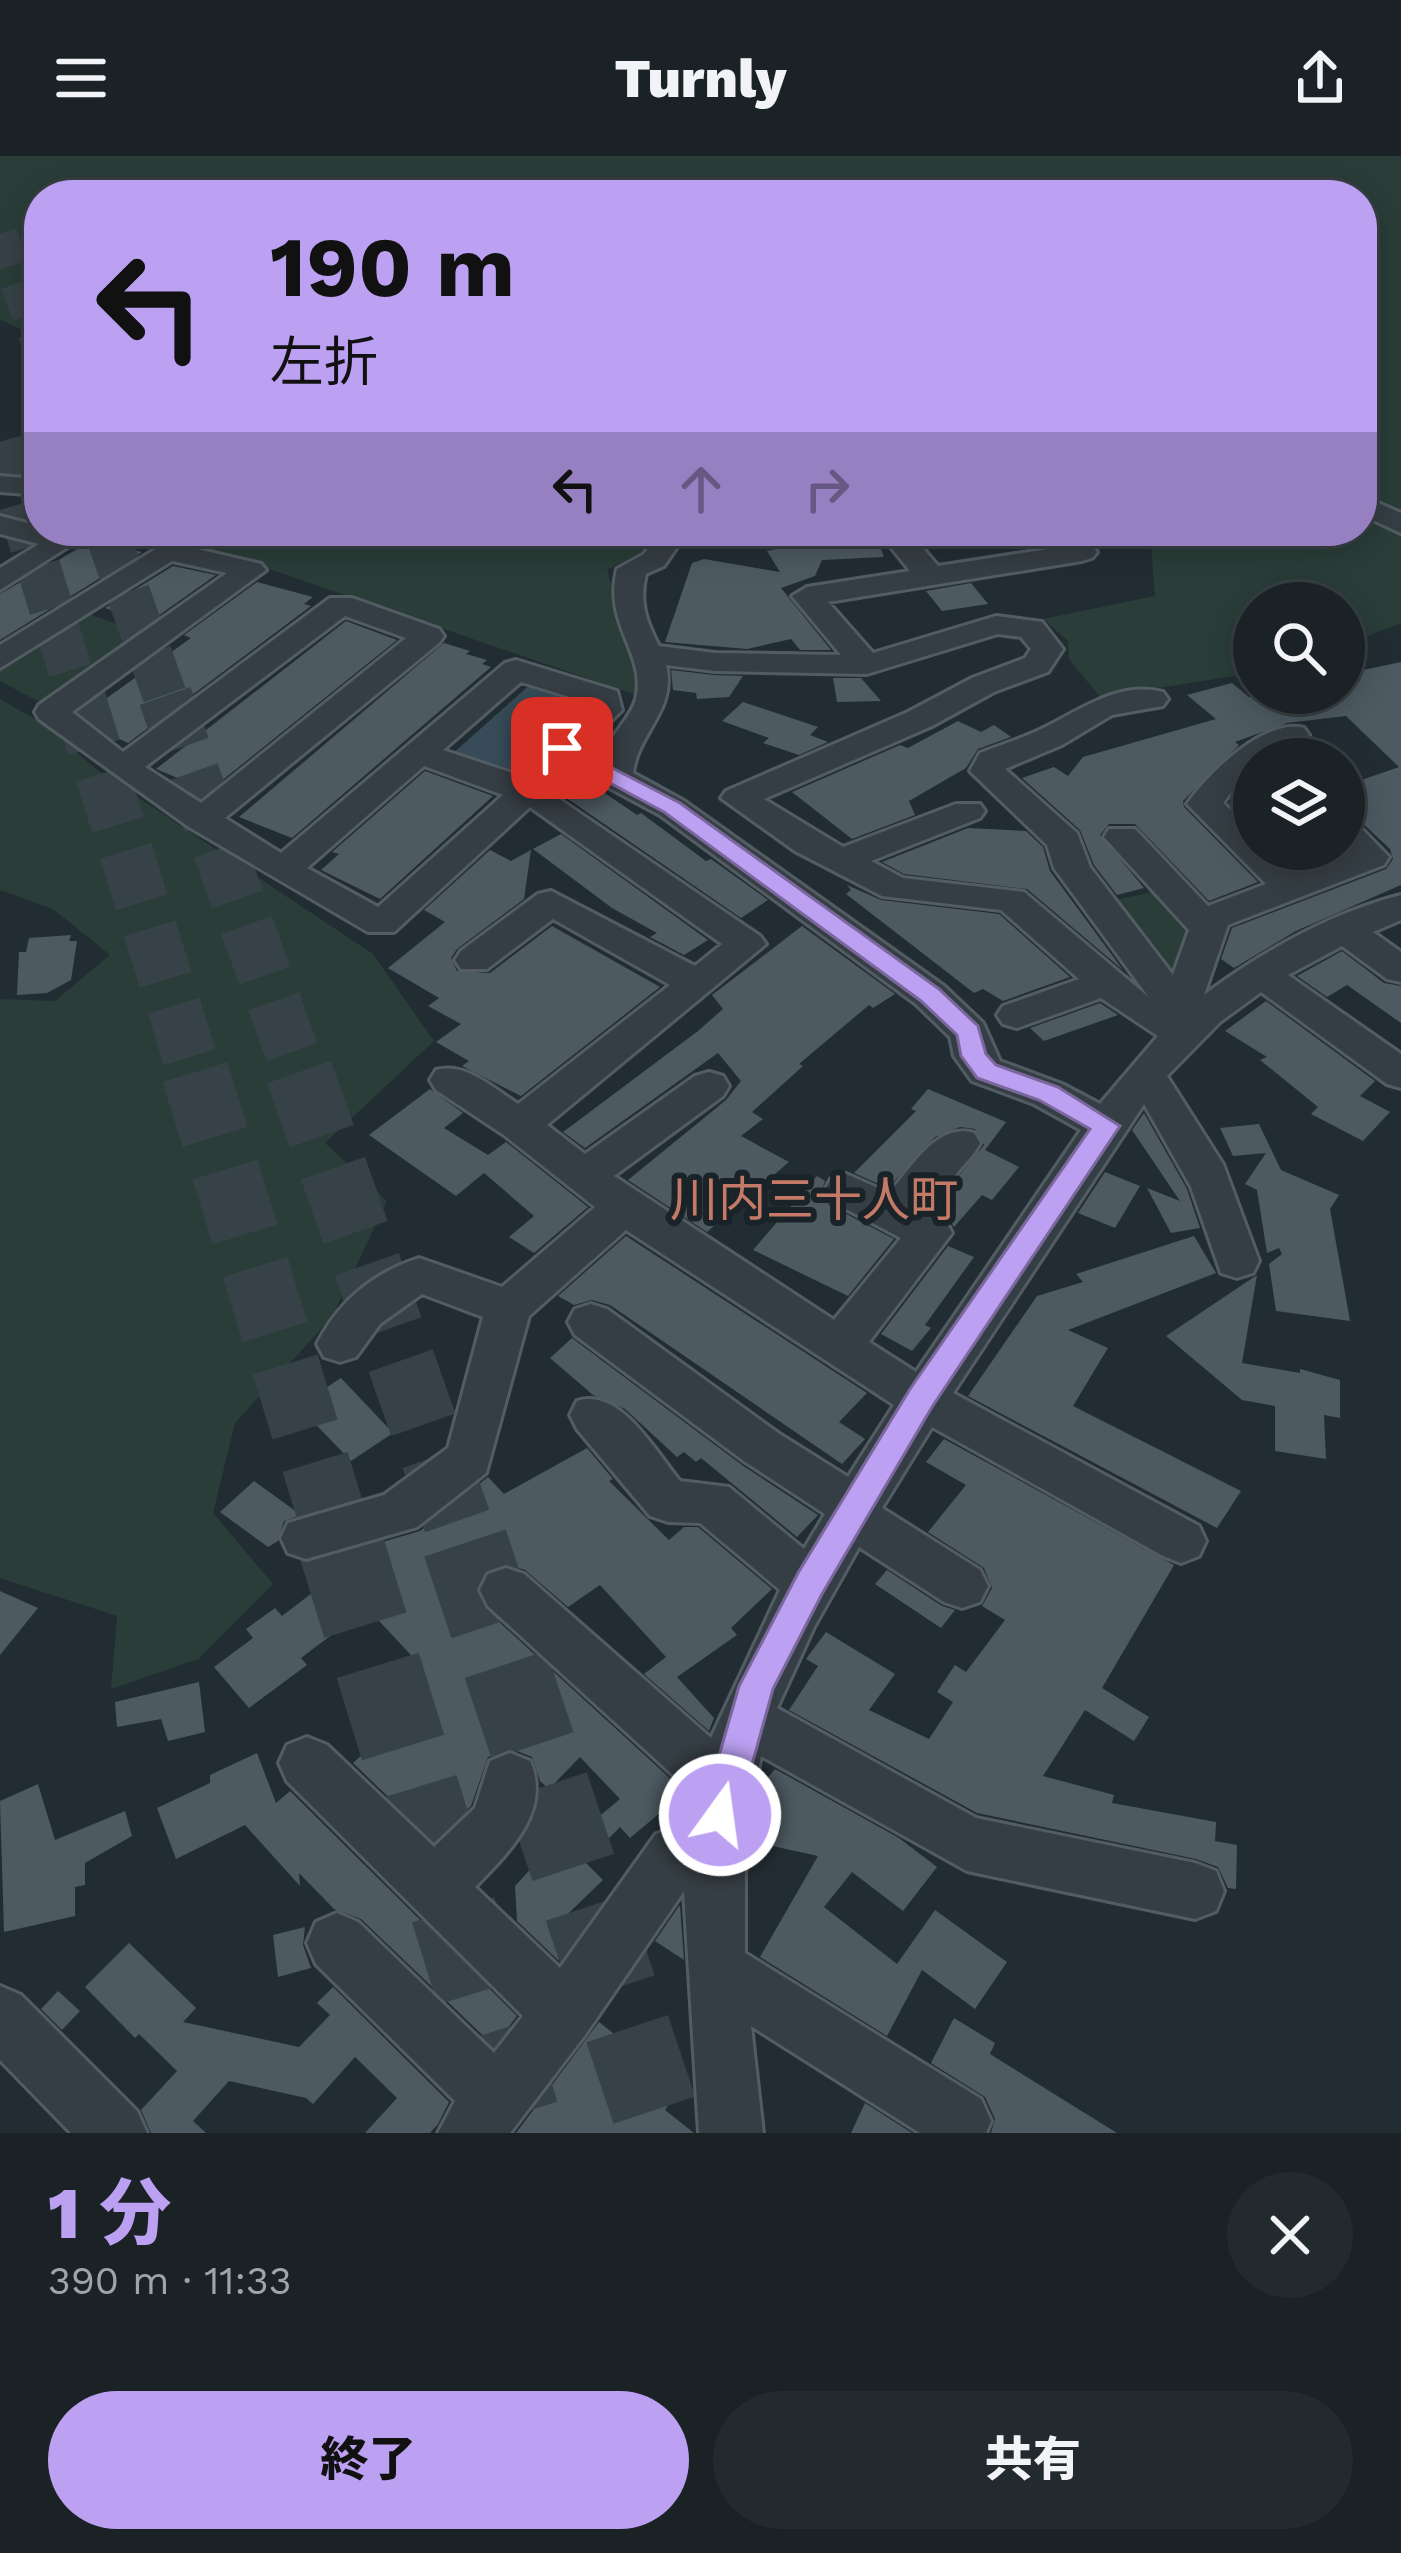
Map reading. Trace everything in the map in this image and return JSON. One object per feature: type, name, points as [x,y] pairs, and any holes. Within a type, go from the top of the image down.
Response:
[{"type":"street","points":[[0,581],[55,546]]},
{"type":"street","points":[[616,779],[620,751],[653,699],[650,654],[634,635],[623,593],[632,569],[654,560],[664,546]]},
{"type":"street","points":[[905,546],[931,576]]},
{"type":"street","points":[[867,665],[807,596],[1082,552],[1077,546]]},
{"type":"street","points":[[0,659],[167,551],[251,570],[51,712],[201,820],[381,923],[521,797],[518,786],[417,753]]},
{"type":"street","points":[[123,768],[341,604],[428,636],[201,820]]},
{"type":"street","points":[[650,654],[715,662],[867,665],[995,625],[1018,625],[1040,636],[1047,649],[1036,665],[982,685],[920,719],[738,798],[895,889],[1010,900],[1106,983],[1190,1016]]},
{"type":"street","points":[[915,664],[1001,636],[1040,636]]},
{"type":"street","points":[[283,870],[516,670],[606,698],[606,710],[562,748],[672,808],[930,995],[969,1032],[980,1067],[1048,1094],[1107,1126]]},
{"type":"street","points":[[1152,699],[1103,707],[1049,738],[992,760],[987,771],[1064,841],[1072,868],[1162,988],[1190,1016]]},
{"type":"street","points":[[1289,886],[1204,804],[1230,771],[1292,735]]},
{"type":"street","points":[[519,1125],[747,944],[547,806]]},
{"type":"street","points":[[842,861],[897,835],[968,811]]},
{"type":"street","points":[[1122,837],[1207,927]]},
{"type":"street","points":[[653,882],[719,842]]},
{"type":"street","points":[[1190,1016],[1212,918],[1334,870]]},
{"type":"street","points":[[474,960],[550,902],[696,983]]},
{"type":"street","points":[[731,2133],[718,1972],[715,1844],[725,1786],[756,1686],[810,1584],[921,1398],[1107,1126],[1190,1016],[1344,929],[1401,906]]},
{"type":"street","points":[[1344,929],[1401,970]]},
{"type":"street","points":[[1263,975],[1401,1074]]},
{"type":"street","points":[[1017,1015],[1106,983]]},
{"type":"street","points":[[1146,1076],[1189,1137],[1218,1194],[1237,1261]]},
{"type":"street","points":[[450,1080],[519,1125],[624,1207],[838,1346],[921,1398],[1181,1541]]},
{"type":"street","points":[[583,1177],[709,1086]]},
{"type":"street","points":[[895,1215],[959,1143]]},
{"type":"street","points":[[838,1346],[930,1233],[846,1190]]},
{"type":"street","points":[[306,1538],[399,1511],[469,1459],[508,1308],[624,1207]]},
{"type":"street","points":[[340,1343],[351,1322],[385,1292],[419,1275],[508,1308]]},
{"type":"street","points":[[590,1322],[962,1586]]},
{"type":"street","points":[[594,1415],[668,1502],[711,1502],[810,1584]]},
{"type":"street","points":[[506,1590],[725,1786]]},
{"type":"street","points":[[746,1719],[967,1844],[1195,1892]]},
{"type":"street","points":[[308,1762],[564,2014]]},
{"type":"street","points":[[434,1888],[500,1822],[510,1779]]},
{"type":"street","points":[[337,1943],[484,2116],[564,2014],[676,1854],[715,1844]]},
{"type":"street","points":[[718,1972],[959,2121]]},
{"type":"street","points":[[0,2016],[115,2133]]},
{"type":"green space","points":[[0,156],[1401,156],[1401,623],[1365,637],[1365,582],[1233,582],[1233,676],[1100,697],[1069,659],[1068,641],[1043,619],[1155,596],[1151,546],[1377,546],[1377,180],[24,180],[24,331],[0,319]]},
{"type":"green space","points":[[194,546],[653,546],[607,570],[633,650],[639,696]]},
{"type":"green space","points":[[86,613],[148,635],[47,706],[0,681],[0,670]]},
{"type":"green space","points":[[0,699],[47,726],[97,770],[373,954],[434,1041],[325,1143],[387,1201],[332,1317],[235,1423],[213,1513],[273,1584],[198,1659],[111,1689],[117,1616],[0,1578],[0,999],[55,1001],[110,955],[53,909],[0,890]]},
{"type":"green space","points":[[1161,890],[1194,928],[1179,978],[1170,979],[1111,901]]},
{"type":"water","points":[[532,683],[589,700],[591,706],[543,751],[536,750],[509,774],[451,755]]},
{"type":"building","points":[[82,546],[142,552],[0,640],[0,594]]},
{"type":"building","points":[[880,546],[884,557],[822,560],[815,576],[781,588],[831,650],[800,650],[791,639],[747,649],[665,642],[692,563],[704,559],[780,572],[767,551]]},
{"type":"building","points":[[173,566],[216,575],[148,623],[105,608]]},
{"type":"building","points":[[257,582],[313,597],[304,604],[311,606],[128,743],[83,715],[191,638],[184,635]]},
{"type":"building","points":[[971,583],[988,604],[942,611],[926,591]]},
{"type":"building","points":[[346,621],[397,640],[209,791],[156,769]]},
{"type":"building","points":[[444,643],[470,651],[466,654],[487,660],[482,664],[491,667],[292,838],[239,817]]},
{"type":"building","points":[[1401,662],[1401,885],[1296,931],[1234,968],[1221,959],[1232,928],[1386,869],[1393,859],[1390,849],[1365,826],[1365,779],[1399,767],[1346,716],[1287,723],[1233,738],[1233,751],[1183,801],[1233,857],[1233,870],[1246,870],[1258,882],[1209,901],[1135,824],[1109,824],[1100,835],[1144,888],[1117,895],[1094,865],[1080,830],[1022,778],[1054,767],[1068,776],[1083,757],[1216,719],[1187,695],[1232,683],[1233,714],[1365,714],[1365,670]]},
{"type":"building","points":[[671,670],[743,676],[729,697],[697,699],[696,693],[673,690]]},
{"type":"building","points":[[833,678],[861,678],[881,701],[837,702]]},
{"type":"building","points":[[743,702],[818,727],[810,735],[828,742],[799,755],[763,743],[769,738],[722,721]]},
{"type":"building","points":[[958,721],[981,732],[994,725],[1011,737],[978,749],[966,768],[909,801],[915,815],[852,839],[792,792],[900,745],[908,748]]},
{"type":"building","points":[[425,771],[493,796],[380,899],[321,870],[339,854],[332,852]]},
{"type":"building","points":[[584,779],[768,900],[741,918],[562,795],[551,793]]},
{"type":"building","points":[[968,828],[1026,831],[1043,847],[1050,871],[1123,970],[1027,889],[904,874],[882,862]]},
{"type":"building","points":[[561,834],[708,940],[684,955],[650,937],[657,933],[612,908],[533,849]]},
{"type":"building","points":[[490,850],[511,861],[531,850],[524,899],[457,949],[451,958],[457,971],[490,973],[552,926],[660,987],[521,1096],[462,1066],[469,1061],[436,1042],[461,1024],[428,1006],[439,998],[388,968],[445,922],[424,910]]},
{"type":"building","points":[[847,885],[881,900],[999,914],[1070,977],[1003,1001],[983,989],[974,993],[846,894],[851,890]]},
{"type":"building","points":[[802,926],[895,994],[873,1008],[869,1005],[799,1064],[803,1066],[752,1112],[763,1119],[741,1136],[789,1162],[707,1232],[628,1180],[726,1100],[741,1081],[718,1053],[585,1148],[563,1132],[698,1031],[723,1009],[712,995]]},
{"type":"building","points":[[71,935],[69,941],[77,941],[71,980],[47,993],[17,995],[19,952],[26,952],[29,938]]},
{"type":"building","points":[[1342,951],[1384,983],[1401,986],[1401,1023],[1347,985],[1327,997],[1297,976]]},
{"type":"building","points":[[1266,1001],[1375,1081],[1360,1096],[1390,1112],[1363,1141],[1311,1114],[1318,1107],[1260,1060],[1267,1057],[1225,1031]]},
{"type":"building","points":[[1100,1003],[1118,1015],[1044,1041],[1030,1028]]},
{"type":"building","points":[[430,1089],[463,1113],[444,1128],[488,1155],[506,1142],[588,1207],[534,1253],[509,1237],[534,1216],[484,1173],[456,1196],[369,1135]]},
{"type":"building","points":[[928,1089],[1006,1122],[985,1150],[1019,1167],[992,1200],[982,1195],[954,1227],[948,1218],[931,1210],[984,1145],[975,1129],[960,1127],[935,1137],[888,1188],[854,1173],[916,1111],[911,1109]]},
{"type":"building","points":[[1144,1113],[1187,1189],[1200,1228],[1171,1233],[1147,1188],[1180,1201],[1132,1130]]},
{"type":"building","points":[[1259,1124],[1281,1170],[1339,1195],[1330,1209],[1350,1321],[1276,1311],[1269,1264],[1282,1254],[1279,1248],[1267,1253],[1257,1190],[1245,1184],[1266,1153],[1233,1156],[1220,1128]]},
{"type":"building","points":[[1105,1172],[1140,1186],[1115,1228],[1078,1213]]},
{"type":"building","points":[[817,1176],[825,1181],[821,1192],[829,1205],[894,1239],[848,1296],[753,1250]]},
{"type":"building","points":[[626,1236],[867,1393],[839,1422],[865,1439],[842,1464],[610,1305],[592,1300],[574,1305],[558,1296]]},
{"type":"building","points":[[1194,1236],[1216,1273],[1068,1330],[1108,1348],[1073,1406],[1241,1491],[1217,1528],[968,1396],[1037,1296],[1083,1282],[1076,1274]]},
{"type":"building","points":[[948,1246],[974,1257],[912,1351],[881,1334]]},
{"type":"building","points":[[1257,1275],[1242,1363],[1300,1373],[1300,1369],[1340,1380],[1340,1418],[1324,1415],[1326,1459],[1275,1451],[1275,1406],[1242,1400],[1166,1336]]},
{"type":"building","points":[[572,1338],[742,1465],[818,1515],[797,1537],[701,1458],[696,1462],[684,1452],[677,1457],[625,1409],[593,1395],[550,1358]]},
{"type":"building","points":[[341,1378],[393,1433],[351,1461],[298,1406]]},
{"type":"building","points":[[944,1439],[1174,1565],[1102,1688],[1149,1717],[1134,1741],[1085,1710],[1043,1776],[1114,1795],[1112,1803],[1216,1822],[1215,1841],[1237,1845],[1236,1889],[1228,1888],[1218,1867],[1196,1859],[977,1813],[789,1710],[818,1666],[806,1659],[826,1632],[895,1674],[869,1710],[929,1739],[953,1702],[937,1692],[955,1665],[966,1672],[1005,1620],[982,1606],[992,1588],[984,1568],[928,1532],[966,1485],[926,1462]]},
{"type":"building","points":[[587,1448],[613,1479],[609,1481],[669,1540],[684,1527],[698,1527],[772,1589],[731,1628],[737,1635],[677,1677],[714,1718],[709,1731],[644,1674],[666,1657],[600,1585],[568,1607],[525,1570],[505,1564],[484,1572],[476,1592],[485,1609],[685,1792],[630,1838],[620,1827],[585,1862],[603,1880],[549,1932],[584,1926],[558,1960],[517,1921],[515,1886],[538,1861],[520,1843],[540,1798],[577,1835],[620,1799],[580,1757],[549,1789],[540,1781],[532,1757],[512,1749],[488,1757],[471,1806],[434,1841],[353,1763],[404,1717],[390,1702],[398,1696],[393,1691],[423,1668],[367,1608],[301,1658],[307,1665],[249,1708],[214,1667],[253,1638],[246,1629],[275,1608],[282,1616],[329,1580],[324,1574],[365,1547],[420,1531],[488,1477],[504,1494]]},
{"type":"building","points":[[254,1481],[301,1515],[284,1521],[278,1541],[268,1547],[220,1512]]},
{"type":"building","points":[[887,1570],[955,1610],[941,1628],[875,1584]]},
{"type":"building","points":[[0,1591],[38,1608],[0,1655]]},
{"type":"building","points":[[199,1682],[205,1732],[168,1741],[161,1719],[117,1727],[115,1702]]},
{"type":"building","points":[[257,1753],[276,1803],[290,1791],[517,2016],[494,2046],[361,1919],[334,1909],[299,1873],[300,1886],[245,1825],[176,1859],[157,1808],[210,1783],[210,1775]]},
{"type":"building","points":[[775,1769],[899,1838],[937,1867],[903,1911],[852,1872],[824,1907],[897,1964],[935,1910],[1007,1962],[975,2009],[922,1970],[887,2036],[760,1957],[818,1856],[763,1844],[765,1835],[749,1832],[758,1789]]},
{"type":"building","points":[[38,1784],[55,1840],[125,1811],[132,1836],[85,1863],[85,1885],[75,1887],[75,1916],[4,1932],[0,1801]]},
{"type":"building","points":[[680,1906],[684,1960],[655,1941]]},
{"type":"building","points":[[305,1927],[303,1945],[311,1968],[278,1977],[273,1935]]},
{"type":"building","points":[[129,1943],[196,2008],[183,2022],[299,2047],[330,2015],[317,2003],[333,1987],[449,2102],[438,2124],[430,2133],[365,2133],[397,2098],[355,2057],[313,2104],[306,2098],[229,2081],[193,2121],[206,2133],[151,2133],[141,2110],[177,2071],[139,2034],[135,2038],[85,1987]]},
{"type":"building","points":[[58,1991],[80,2011],[62,2030],[41,2009]]},
{"type":"building","points":[[954,2018],[995,2043],[990,2054],[1117,2133],[991,2133],[995,2119],[985,2097],[931,2063]]},
{"type":"building","points":[[599,2022],[675,2082],[663,2100],[669,2104],[665,2110],[694,2133],[516,2133]]},
{"type":"building","points":[[865,2103],[912,2133],[851,2133]]},
{"type":"tunnel","points":[[0,234],[24,302]]},
{"type":"tunnel","points":[[0,442],[24,520]]},
{"type":"tunnel","points":[[32,546],[79,699]]},
{"type":"tunnel","points":[[111,546],[166,699]]},
{"type":"tunnel","points":[[78,696],[195,1075]]},
{"type":"tunnel","points":[[165,696],[300,1075]]},
{"type":"tunnel","points":[[195,1072],[341,1546]]},
{"type":"tunnel","points":[[299,1072],[466,1546]]},
{"type":"tunnel","points":[[340,1543],[522,2133]]},
{"type":"tunnel","points":[[465,1543],[662,2133]]},
{"type":"district","name":"川内三十人町","points":[[814,1199]]},
{"type":"route","points":[[562,748],[672,808],[930,995],[969,1032],[980,1067],[1048,1094],[1107,1126],[921,1398],[810,1584],[756,1686],[720,1815]]}]
